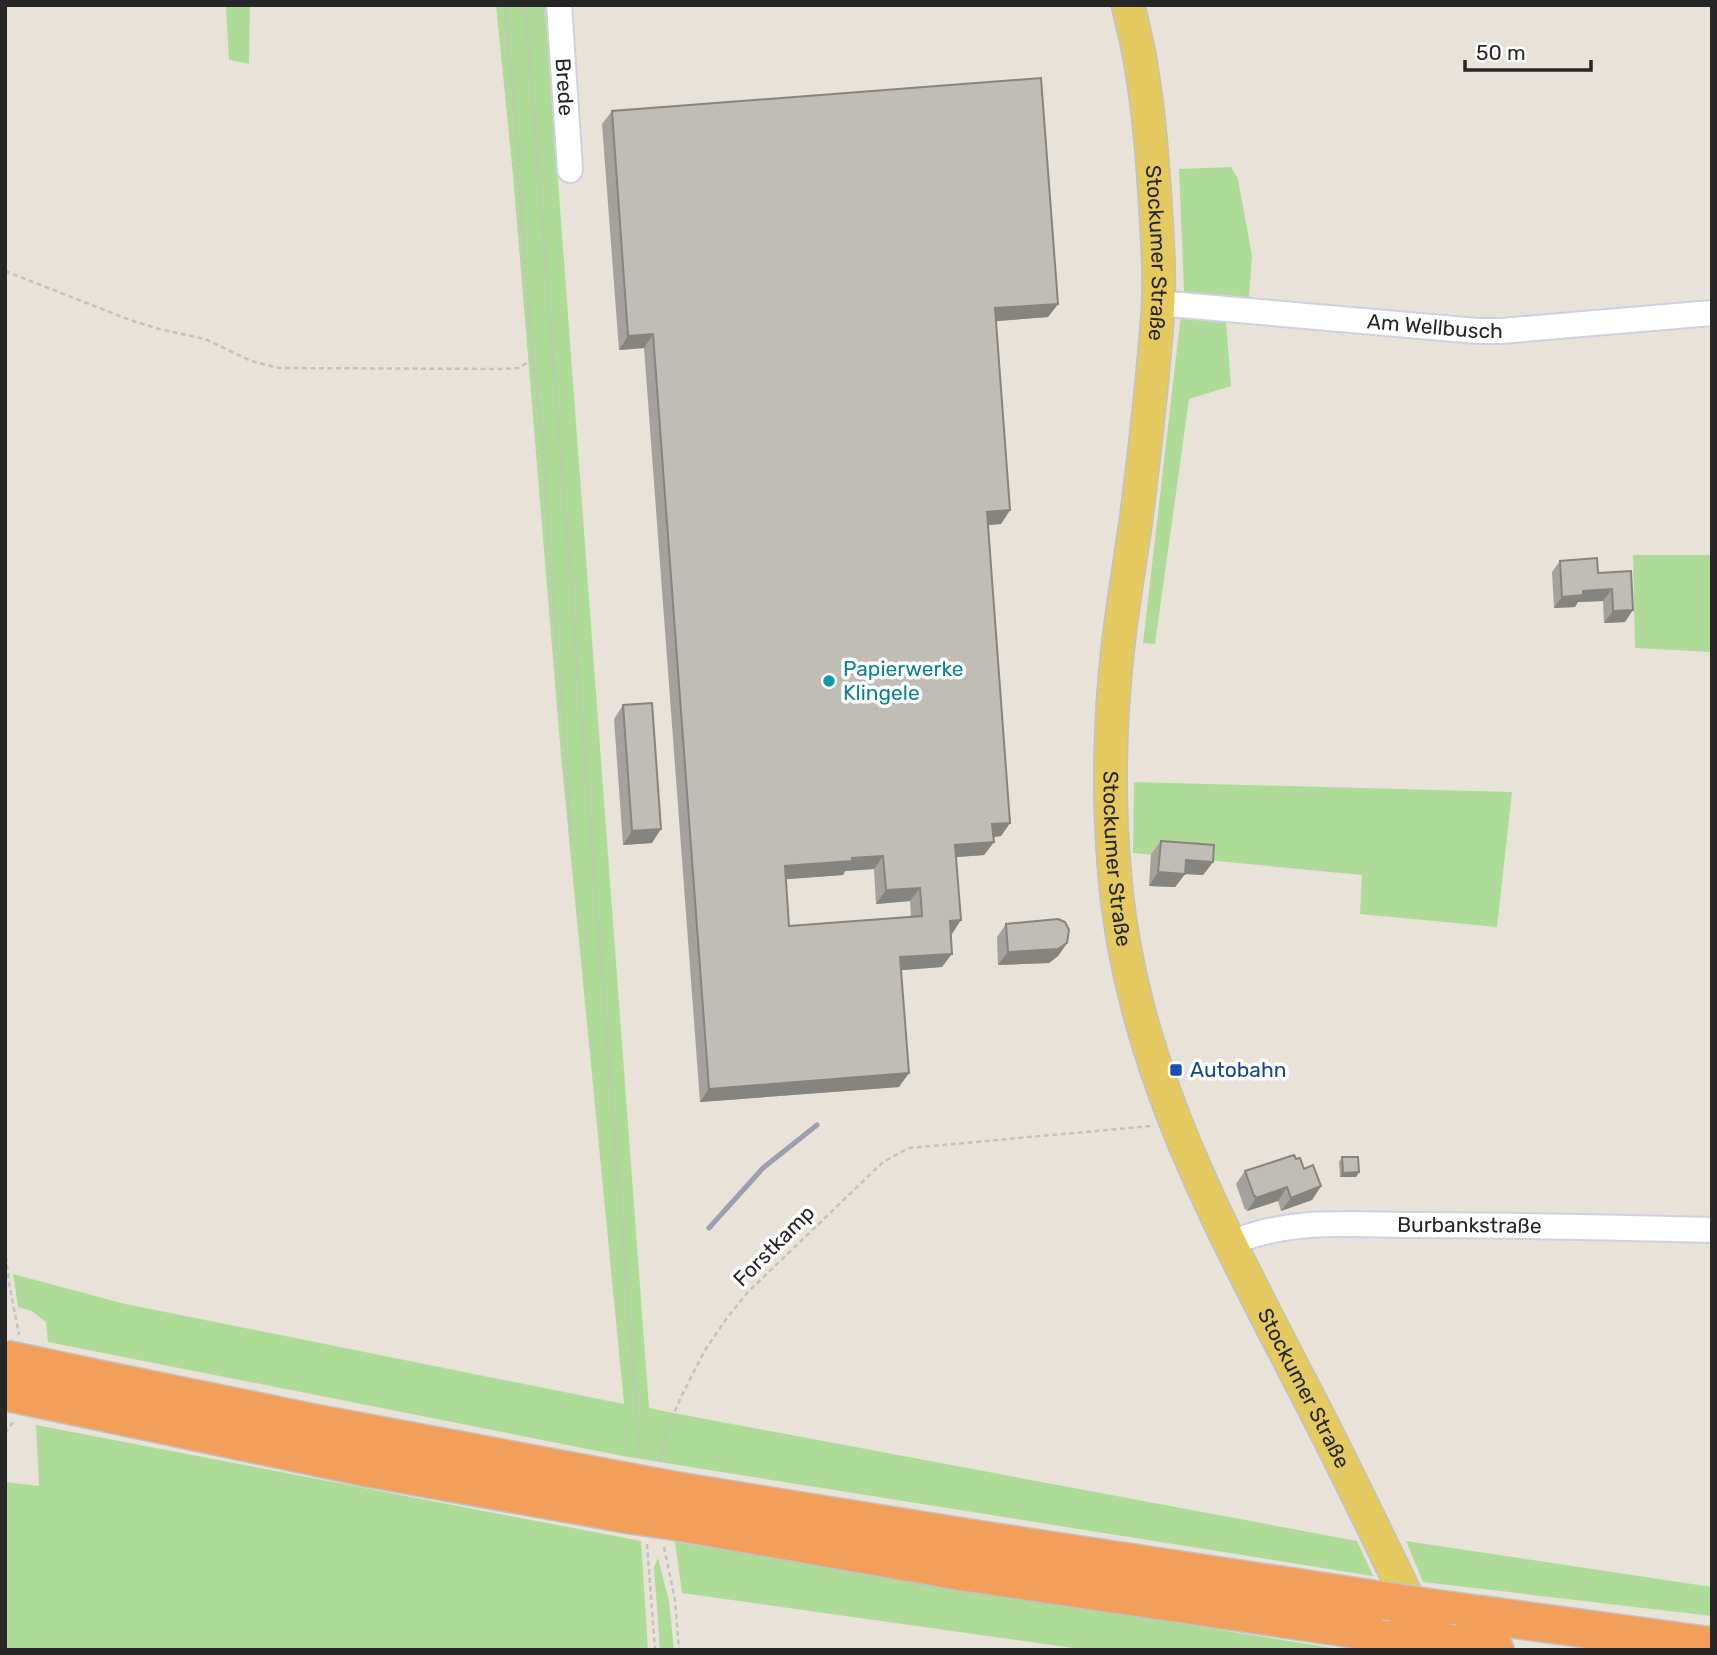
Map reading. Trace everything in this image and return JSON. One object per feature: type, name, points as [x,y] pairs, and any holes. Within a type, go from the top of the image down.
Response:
[{"type":"highway","points":[[5,1359],[89,1393],[363,1466],[969,1538],[1438,1609],[1712,1646]]},
{"type":"highway","points":[[5,1392],[89,1393]]},
{"type":"highway","points":[[653,1502],[964,1572],[1429,1643],[1495,1650]]},
{"type":"main road","name":"Stockumer Straße","points":[[1128,5],[1142,73],[1154,176],[1158,303],[1145,446],[1118,647],[1113,705],[1111,814],[1114,870],[1122,934],[1143,1030],[1175,1122],[1203,1189],[1320,1418],[1429,1643]]},
{"type":"street","name":"Brede","points":[[559,5],[570,170]]},
{"type":"street","name":"Am Wellbusch","points":[[1158,303],[1477,331],[1712,313]]},
{"type":"street","name":"Burbankstraße","points":[[1230,1244],[1265,1231],[1326,1225],[1712,1230]]},
{"type":"path","points":[[504,5],[519,158],[533,360],[542,437],[571,840]]},
{"type":"path","points":[[524,5],[653,1502],[655,1650]]},
{"type":"path","points":[[5,271],[130,320],[205,339],[251,361],[279,368],[500,369],[518,368],[533,360]]},
{"type":"path","name":"Forstkamp","points":[[679,1650],[675,1600],[653,1502],[666,1432],[705,1350],[748,1292],[883,1161],[909,1148],[1175,1122]]},
{"type":"path","points":[[5,1248],[9,1283]]},
{"type":"green space","points":[[226,5],[250,5],[249,64],[229,60]]},
{"type":"green space","points":[[496,5],[545,5],[649,1408],[1357,1541],[1373,1576],[628,1457],[48,1342],[46,1322],[32,1311],[18,1307],[13,1274],[125,1304],[624,1404],[561,756],[513,175]]},
{"type":"green space","points":[[1231,167],[1238,179],[1252,256],[1249,297],[1184,292],[1179,169]]},
{"type":"green space","points":[[1181,314],[1226,321],[1231,386],[1189,399],[1155,644],[1143,643]]},
{"type":"green space","points":[[1633,555],[1712,555],[1712,652],[1635,648]]},
{"type":"green space","points":[[1134,782],[1512,792],[1497,927],[1360,914],[1362,875],[1133,853]]},
{"type":"green space","points":[[36,1425],[641,1541],[648,1650],[5,1650],[5,1482],[39,1486]]},
{"type":"green space","points":[[1406,1541],[1712,1587],[1712,1616],[1423,1582]]},
{"type":"green space","points":[[675,1542],[1345,1650],[1088,1650],[682,1593]]},
{"type":"green space","points":[[658,1558],[669,1601],[674,1650],[660,1650],[654,1567]]},
{"type":"building","name":"Papierwerke Klingele","points":[[1041,78],[1058,304],[995,308],[1010,510],[987,512],[1010,823],[992,824],[994,842],[955,845],[961,920],[950,921],[952,954],[900,957],[909,1073],[709,1089],[653,334],[628,336],[612,111]],"holes":[[[883,856],[886,890],[920,888],[922,916],[789,926],[785,866]]]},
{"type":"building","points":[[1597,558],[1598,573],[1631,571],[1633,610],[1613,611],[1612,589],[1583,591],[1583,595],[1562,597],[1560,561]]},
{"type":"building","points":[[652,703],[661,829],[632,831],[623,705]]},
{"type":"building","points":[[1161,841],[1214,845],[1213,862],[1186,860],[1185,874],[1158,872]]},
{"type":"building","points":[[1058,919],[1065,922],[1069,930],[1067,943],[1058,949],[1008,952],[1006,924]]},
{"type":"building","points":[[1294,1155],[1296,1159],[1300,1158],[1304,1169],[1313,1165],[1321,1186],[1291,1198],[1287,1187],[1256,1198],[1245,1171]]},
{"type":"building","points":[[1342,1157],[1358,1157],[1359,1172],[1343,1173]]},
{"type":"railway","points":[[709,1228],[763,1168],[817,1125]]},
{"type":"place","name":"Papierwerke Klingele","points":[[829,681]]},
{"type":"place","name":"Autobahn","points":[[1176,1070]]}]
